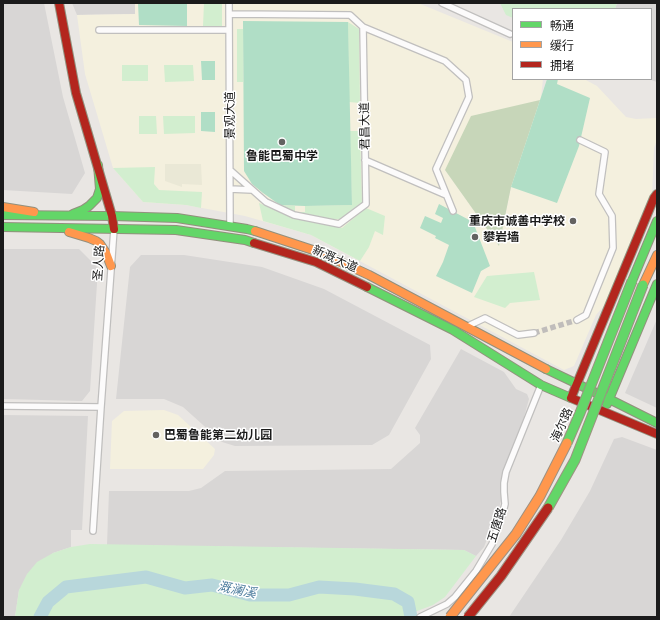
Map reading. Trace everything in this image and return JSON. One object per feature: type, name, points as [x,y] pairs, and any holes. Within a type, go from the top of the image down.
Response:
[{"type":"main road","name":"圣人路","points":[[59,3],[76,93],[112,216],[114,229]]},
{"type":"main road","points":[[68,215],[83,210],[97,198],[100,189],[98,166]]},
{"type":"main road","points":[[571,398],[654,198],[657,194]]},
{"type":"main road","name":"新溉大道","points":[[3,207],[48,215]]},
{"type":"main road","name":"新溉大道","points":[[3,215],[177,218],[248,229],[319,252],[369,275],[545,370],[657,423]]},
{"type":"main road","name":"海尔路","points":[[450,617],[516,534],[540,496],[562,454],[657,221]]},
{"type":"main road","name":"新溉大道","points":[[3,227],[176,230],[245,240],[316,262],[453,330],[541,385],[657,434]]},
{"type":"main road","name":"新溉大道","points":[[3,232],[28,228]]},
{"type":"main road","points":[[57,228],[96,241],[106,253],[111,266]]},
{"type":"main road","name":"海尔路","points":[[468,617],[501,576],[526,541],[551,504],[575,460],[657,255]]},
{"type":"main road","points":[[603,412],[657,284]]},
{"type":"street","name":"景观大道","points":[[229,3],[230,227]]},
{"type":"street","points":[[442,3],[510,34]]},
{"type":"street","points":[[229,14],[350,15],[363,27],[445,61],[466,80],[469,96],[436,169],[453,211]]},
{"type":"street","name":"君昌大道","points":[[230,170],[266,202],[294,215],[339,224],[366,204],[363,27]]},
{"type":"street","points":[[99,30],[229,30]]},
{"type":"street","points":[[577,320],[586,315],[613,248],[612,216],[599,194],[605,152],[580,140]]},
{"type":"street","points":[[365,160],[446,195]]},
{"type":"street","points":[[230,189],[252,190]]},
{"type":"street","name":"圣人路","points":[[93,531],[114,229]]},
{"type":"street","points":[[466,327],[485,318],[518,335],[534,333]]},
{"type":"street","name":"五唐路","points":[[423,616],[447,604],[455,597],[476,571],[492,544],[505,504],[504,483],[506,472],[541,385]]},
{"type":"street","points":[[3,406],[101,407]]},
{"type":"shaded area","points":[[3,3],[44,3],[63,97],[85,173],[72,194],[3,190]]},
{"type":"shaded area","points":[[72,3],[135,3],[135,14],[77,15]]},
{"type":"shaded area","name":"鲁能巴蜀中学","points":[[135,3],[418,3],[512,42],[512,80],[543,80],[541,97],[547,80],[586,80],[597,86],[626,117],[636,119],[657,118],[657,140],[654,148],[652,196],[608,301],[596,315],[574,366],[564,370],[311,235],[245,216],[186,205],[143,202],[113,168],[85,74],[77,15],[135,14]],"holes":[[[445,170],[511,187],[499,245]]]},
{"type":"shaded area","points":[[617,3],[657,3],[657,82],[651,80],[652,8],[615,8]]},
{"type":"shaded area","points":[[165,164],[201,164],[202,185],[182,184],[182,187],[165,181]]},
{"type":"shaded area","points":[[3,249],[79,249],[98,268],[90,391],[82,401],[3,399]]},
{"type":"shaded area","points":[[141,255],[184,255],[262,267],[324,289],[430,345],[431,359],[389,435],[372,445],[235,446],[222,442],[183,407],[164,399],[116,399],[130,267]]},
{"type":"shaded area","points":[[657,319],[657,408],[625,393]]},
{"type":"shaded area","points":[[461,349],[504,372],[516,389],[527,394],[529,399],[499,508],[484,547],[476,556],[464,550],[107,545],[109,491],[189,491],[201,488],[225,471],[391,469],[420,443],[420,435],[415,428]]},
{"type":"shaded area","name":"巴蜀鲁能第二幼儿园","points":[[164,410],[178,415],[215,449],[214,455],[203,469],[110,469],[112,421],[124,411]]},
{"type":"shaded area","points":[[3,415],[88,416],[82,530],[71,530],[71,547],[53,553],[19,590],[15,617],[3,617]]},
{"type":"shaded area","points":[[622,437],[657,450],[657,617],[509,617],[561,540],[590,491],[614,439]]},
{"type":"green space","points":[[138,3],[187,3],[187,26],[139,25]]},
{"type":"green space","points":[[204,3],[222,3],[222,26],[203,26]]},
{"type":"green space","points":[[500,3],[617,3],[615,8],[512,8],[512,18],[506,15]]},
{"type":"green space","points":[[243,21],[348,22],[352,205],[280,205],[252,184],[244,171]]},
{"type":"green space","points":[[348,22],[359,29],[360,103],[349,102]]},
{"type":"green space","points":[[237,29],[243,29],[243,82],[237,82]]},
{"type":"green space","points":[[201,61],[215,61],[215,80],[202,80]]},
{"type":"green space","points":[[122,65],[148,65],[148,81],[122,81]]},
{"type":"green space","points":[[164,65],[193,65],[194,81],[165,82]]},
{"type":"green space","points":[[547,80],[558,80],[557,84],[590,98],[579,146],[557,203],[511,187]]},
{"type":"green space","points":[[540,100],[511,187],[499,246],[445,170],[471,116]]},
{"type":"green space","points":[[201,112],[215,112],[215,132],[201,131]]},
{"type":"green space","points":[[139,116],[156,116],[157,134],[139,134]]},
{"type":"green space","points":[[163,116],[195,116],[195,133],[164,134]]},
{"type":"green space","points":[[350,131],[360,131],[362,203],[340,219],[328,219],[295,213],[280,205],[295,206],[295,212],[305,212],[305,206],[352,205]]},
{"type":"green space","points":[[155,167],[154,184],[159,190],[202,192],[201,208],[186,205],[143,202],[113,168]]},
{"type":"green space","points":[[259,203],[293,218],[342,228],[366,208],[385,216],[383,235],[375,231],[369,247],[360,261],[311,235],[263,221]]},
{"type":"green space","points":[[439,204],[473,222],[490,266],[481,271],[472,293],[436,276],[449,245],[420,228],[425,216],[441,223],[443,218],[435,214]]},
{"type":"green space","points":[[534,272],[540,300],[510,303],[505,308],[474,297],[487,276]]},
{"type":"green space","points":[[90,544],[464,550],[476,556],[445,597],[433,605],[401,617],[15,617],[19,590],[27,574],[37,562],[53,553],[71,547]]},
{"type":"waterway","name":"溉澜溪","points":[[40,617],[48,602],[66,587],[146,577],[185,588],[212,585],[250,595],[289,595],[319,587],[355,589],[394,594],[408,602],[411,617]]},
{"type":"tunnel","points":[[534,333],[577,320]]},
{"type":"traffic: fast","points":[[73,214],[83,210],[97,198],[100,189],[98,165]]},
{"type":"traffic: fast","points":[[3,215],[177,218],[255,231]]},
{"type":"traffic: fast","points":[[632,281],[657,221]]},
{"type":"traffic: fast","points":[[3,227],[176,230],[245,240],[254,243]]},
{"type":"traffic: fast","points":[[567,443],[632,281]]},
{"type":"traffic: fast","points":[[607,404],[657,284]]},
{"type":"traffic: fast","points":[[548,508],[575,460],[643,285]]},
{"type":"traffic: fast","points":[[367,287],[453,330],[541,385],[571,398]]},
{"type":"traffic: fast","points":[[546,369],[657,423]]},
{"type":"traffic: slow","points":[[3,207],[34,212]]},
{"type":"traffic: slow","points":[[255,231],[319,252],[369,275],[546,369]]},
{"type":"traffic: slow","points":[[69,232],[89,238],[100,244],[106,253],[111,266]]},
{"type":"traffic: slow","points":[[643,285],[657,255]]},
{"type":"traffic: slow","points":[[450,617],[516,534],[540,496],[567,443]]},
{"type":"traffic: jam","points":[[59,3],[76,93],[112,216],[114,229]]},
{"type":"traffic: jam","points":[[571,398],[654,198],[657,194]]},
{"type":"traffic: jam","points":[[254,243],[316,262],[367,287]]},
{"type":"traffic: jam","points":[[571,398],[657,434]]},
{"type":"traffic: jam","points":[[468,617],[501,576],[548,508]]},
{"type":"place","name":"鲁能巴蜀中学","points":[[282,142]]},
{"type":"place","name":"重庆市诚善中学校","points":[[573,221]]},
{"type":"place","name":"攀岩墙","points":[[475,237]]},
{"type":"place","name":"巴蜀鲁能第二幼儿园","points":[[156,435]]}]
